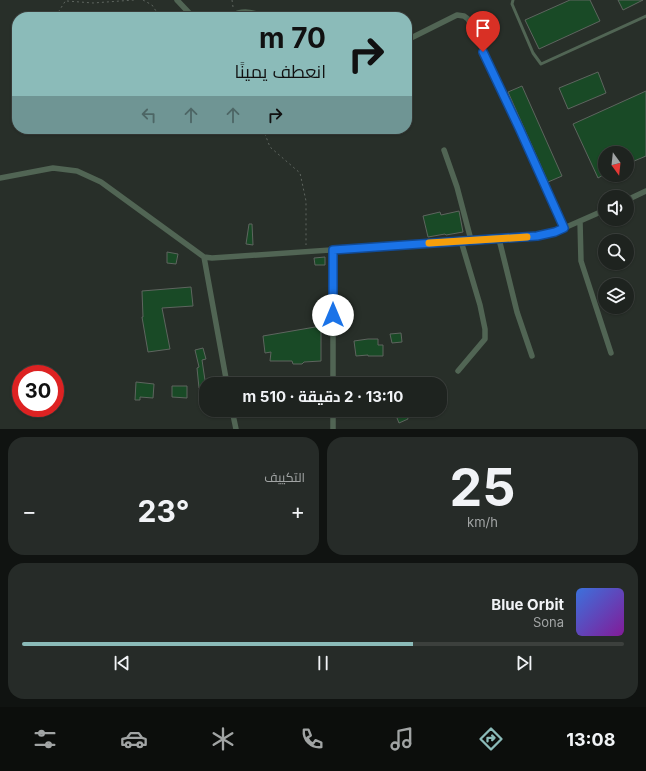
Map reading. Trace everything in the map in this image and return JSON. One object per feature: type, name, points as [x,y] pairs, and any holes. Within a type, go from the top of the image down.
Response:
[{"type":"street","points":[[177,0],[188,12]]},
{"type":"street","points":[[412,38],[457,15],[464,16],[468,20],[564,228]]},
{"type":"street","points":[[444,150],[457,187],[471,240]]},
{"type":"street","points":[[0,178],[53,168],[77,171],[100,182],[204,257],[212,258],[537,236],[555,232],[598,213]]},
{"type":"street","points":[[634,197],[646,191]]},
{"type":"street","points":[[580,221],[581,261],[611,353]]},
{"type":"street","points":[[499,239],[517,312],[532,356]]},
{"type":"street","points":[[458,371],[485,339],[486,334],[480,305],[461,241]]},
{"type":"street","points":[[333,250],[333,377]]},
{"type":"street","points":[[204,257],[226,377]]},
{"type":"street","points":[[233,417],[236,429]]},
{"type":"street","points":[[333,417],[333,429]]},
{"type":"lane","points":[[513,0],[512,4],[533,53],[541,64],[646,16]]},
{"type":"path","points":[[59,12],[59,10],[67,0],[93,2],[134,0]]},
{"type":"path","points":[[143,0],[152,5],[157,12]]},
{"type":"path","points":[[232,0],[236,12]]},
{"type":"path","points":[[265,134],[270,147],[300,173],[306,201],[306,251]]},
{"type":"building","points":[[570,0],[590,0],[600,21],[539,49],[525,20]]},
{"type":"building","points":[[618,0],[643,0],[623,10]]},
{"type":"building","points":[[598,72],[606,93],[568,109],[559,88]]},
{"type":"building","points":[[522,86],[562,176],[548,182],[508,92]]},
{"type":"building","points":[[646,91],[646,156],[634,161],[634,146],[598,146],[598,178],[573,124]]},
{"type":"building","points":[[459,211],[463,232],[428,237],[423,216],[440,212],[441,215]]},
{"type":"building","points":[[249,224],[252,224],[253,245],[246,244]]},
{"type":"building","points":[[167,252],[178,254],[176,264],[167,263]]},
{"type":"building","points":[[325,257],[325,265],[315,265],[314,258]]},
{"type":"building","points":[[191,287],[193,306],[162,308],[170,349],[148,352],[142,317],[142,291]]},
{"type":"building","points":[[321,326],[321,361],[293,364],[292,361],[270,361],[271,352],[265,353],[263,336]]},
{"type":"building","points":[[401,333],[402,342],[392,343],[390,334]]},
{"type":"building","points":[[378,339],[378,345],[383,345],[383,356],[356,356],[354,341]]},
{"type":"building","points":[[203,348],[206,359],[202,360],[205,377],[199,377],[199,388],[197,368],[199,367],[195,350]]},
{"type":"building","points":[[136,382],[154,384],[153,398],[140,397],[140,400],[135,400]]},
{"type":"building","points":[[172,386],[187,386],[187,398],[172,397]]},
{"type":"building","points":[[408,417],[408,419],[399,423],[397,418]]},
{"type":"slow traffic","points":[[429,243],[527,237]]},
{"type":"route","points":[[333,315],[333,250],[537,236],[555,232],[564,228],[483,52]]}]
